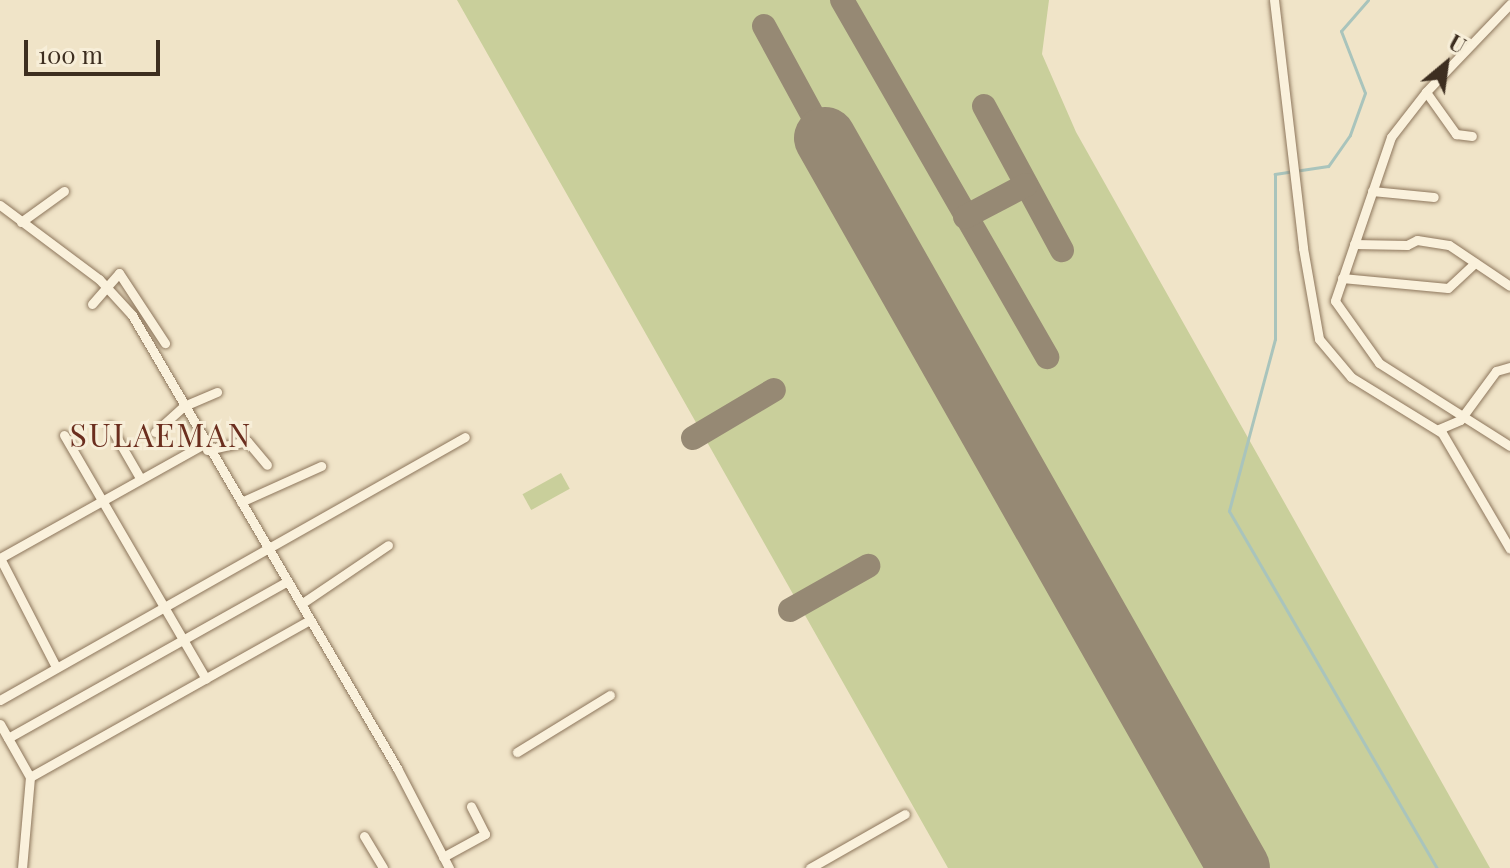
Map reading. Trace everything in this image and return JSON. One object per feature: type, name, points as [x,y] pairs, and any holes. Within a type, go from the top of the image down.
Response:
[{"type":"street","points":[[1274,0],[1294,172],[1319,339],[1351,377],[1439,429],[1510,549]]},
{"type":"street","points":[[1510,4],[1426,92],[1391,137],[1342,278],[1337,310],[1366,349],[1393,374],[1510,446]]},
{"type":"street","points":[[1426,92],[1456,134],[1472,136]]},
{"type":"street","points":[[21,222],[64,191]]},
{"type":"street","points":[[1372,191],[1434,197]]},
{"type":"street","points":[[0,205],[5,214],[21,222],[104,285],[132,315],[205,447],[301,604],[448,868]]},
{"type":"street","points":[[1354,244],[1407,245],[1417,240],[1449,245],[1510,286]]},
{"type":"street","points":[[1342,278],[1448,288],[1475,263]]},
{"type":"street","points":[[92,304],[104,285],[119,273],[165,343]]},
{"type":"street","points":[[1439,429],[1463,417],[1496,371],[1510,367]]},
{"type":"street","points":[[155,432],[184,406],[217,392]]},
{"type":"street","points":[[110,426],[140,478]]},
{"type":"street","points":[[64,435],[206,679]]},
{"type":"street","points":[[0,700],[465,437]]},
{"type":"street","points":[[56,667],[0,558],[101,498],[205,447],[247,441],[267,465]]},
{"type":"street","points":[[241,502],[321,466]]},
{"type":"street","points":[[301,604],[388,545]]},
{"type":"street","points":[[8,738],[184,642],[286,582]]},
{"type":"street","points":[[30,777],[310,620]]},
{"type":"street","points":[[517,752],[610,695]]},
{"type":"street","points":[[0,724],[30,777],[22,868]]},
{"type":"street","points":[[443,857],[485,834],[471,806]]},
{"type":"street","points":[[810,868],[905,814]]},
{"type":"street","points":[[364,836],[383,868]]},
{"type":"green space","points":[[457,0],[1049,0],[1042,54],[1076,132],[1490,868],[948,868]]},
{"type":"green space","points":[[561,473],[570,489],[531,510],[523,494]]},
{"type":"waterway","points":[[1368,0],[1341,31],[1365,93],[1350,135],[1328,166],[1275,174],[1275,339],[1229,511],[1437,868]]},
{"type":"taxiway","points":[[842,0],[1047,357]]},
{"type":"taxiway","points":[[764,26],[825,138]]},
{"type":"taxiway","points":[[984,106],[1062,250]]},
{"type":"taxiway","points":[[965,217],[1026,185]]},
{"type":"taxiway","points":[[693,438],[774,390]]},
{"type":"taxiway","points":[[790,610],[868,566]]},
{"type":"runway","points":[[825,138],[1239,868]]},
{"type":"district","name":"SULAEMAN","points":[[161,434]]}]
